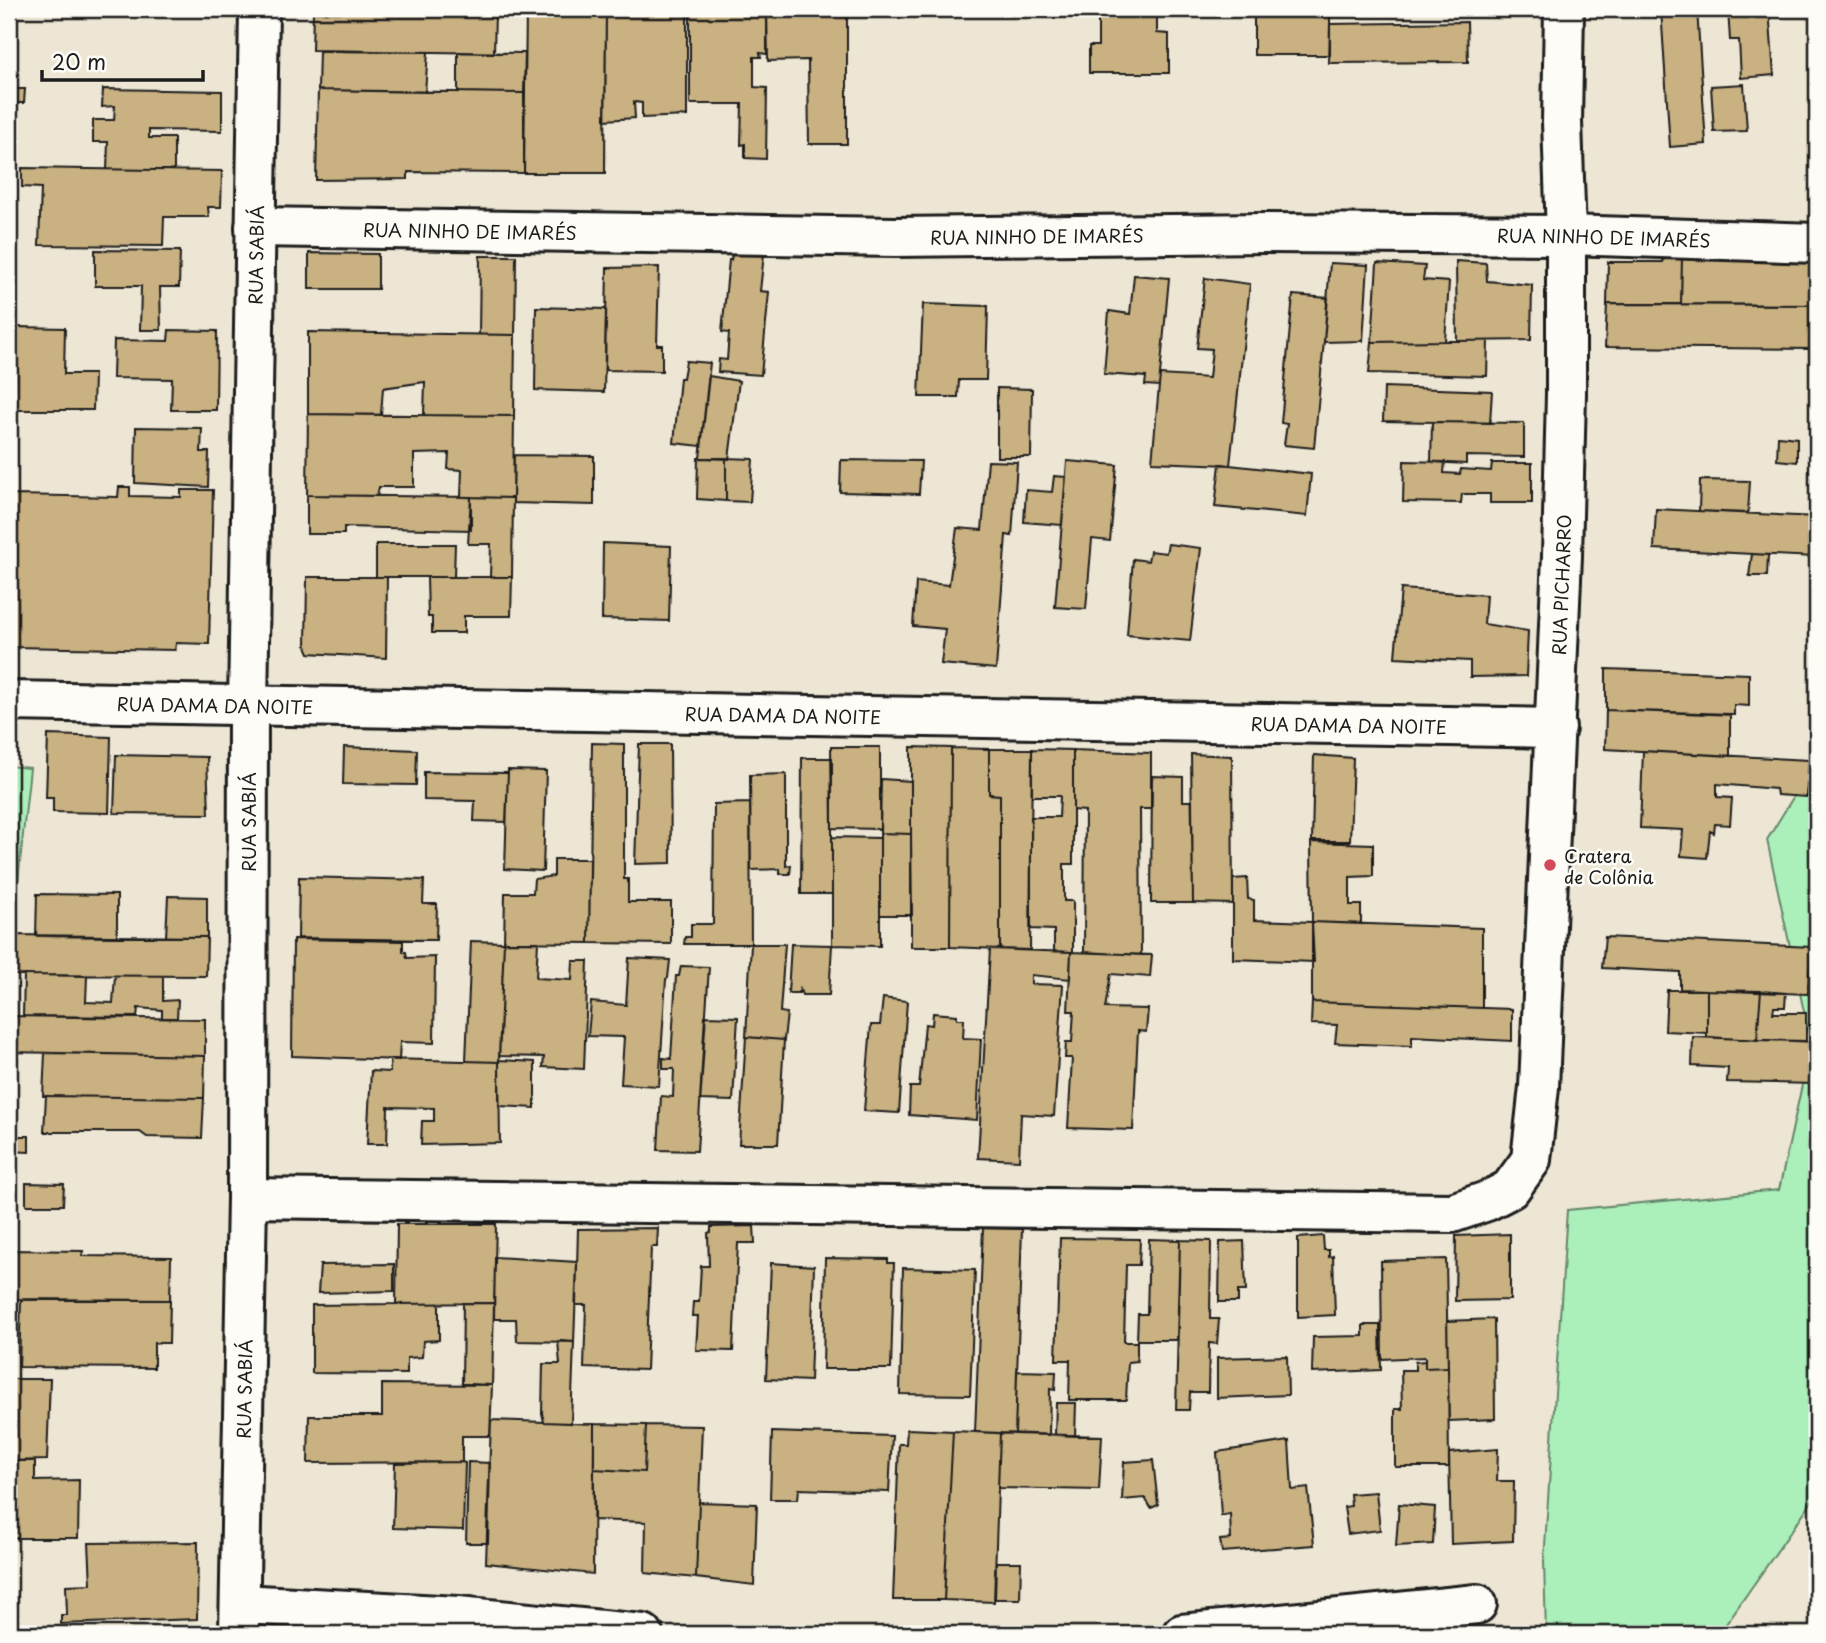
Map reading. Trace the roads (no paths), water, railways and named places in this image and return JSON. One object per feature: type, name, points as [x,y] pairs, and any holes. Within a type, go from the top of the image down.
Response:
[{"type":"street","name":"RUA SABIÁ","points":[[239,1619],[247,1198],[248,707],[259,9]]},
{"type":"street","name":"RUA PICHARRO","points":[[247,1198],[1452,1213],[1487,1202],[1510,1189],[1531,1160],[1539,1087],[1546,965],[1565,434],[1566,235],[1562,122],[1564,9]]},
{"type":"street","name":"RUA NINHO DE IMARÉS","points":[[255,227],[895,237],[1266,233],[1566,235],[1817,243]]},
{"type":"street","name":"RUA DAMA DA NOITE","points":[[9,701],[248,707],[1440,723],[1556,728]]},
{"type":"street","points":[[1182,1634],[1477,1604]]},
{"type":"street","points":[[239,1619],[458,1616],[643,1634]]},
{"type":"place","name":"Cratera de Colônia","points":[[1550,865]]}]
